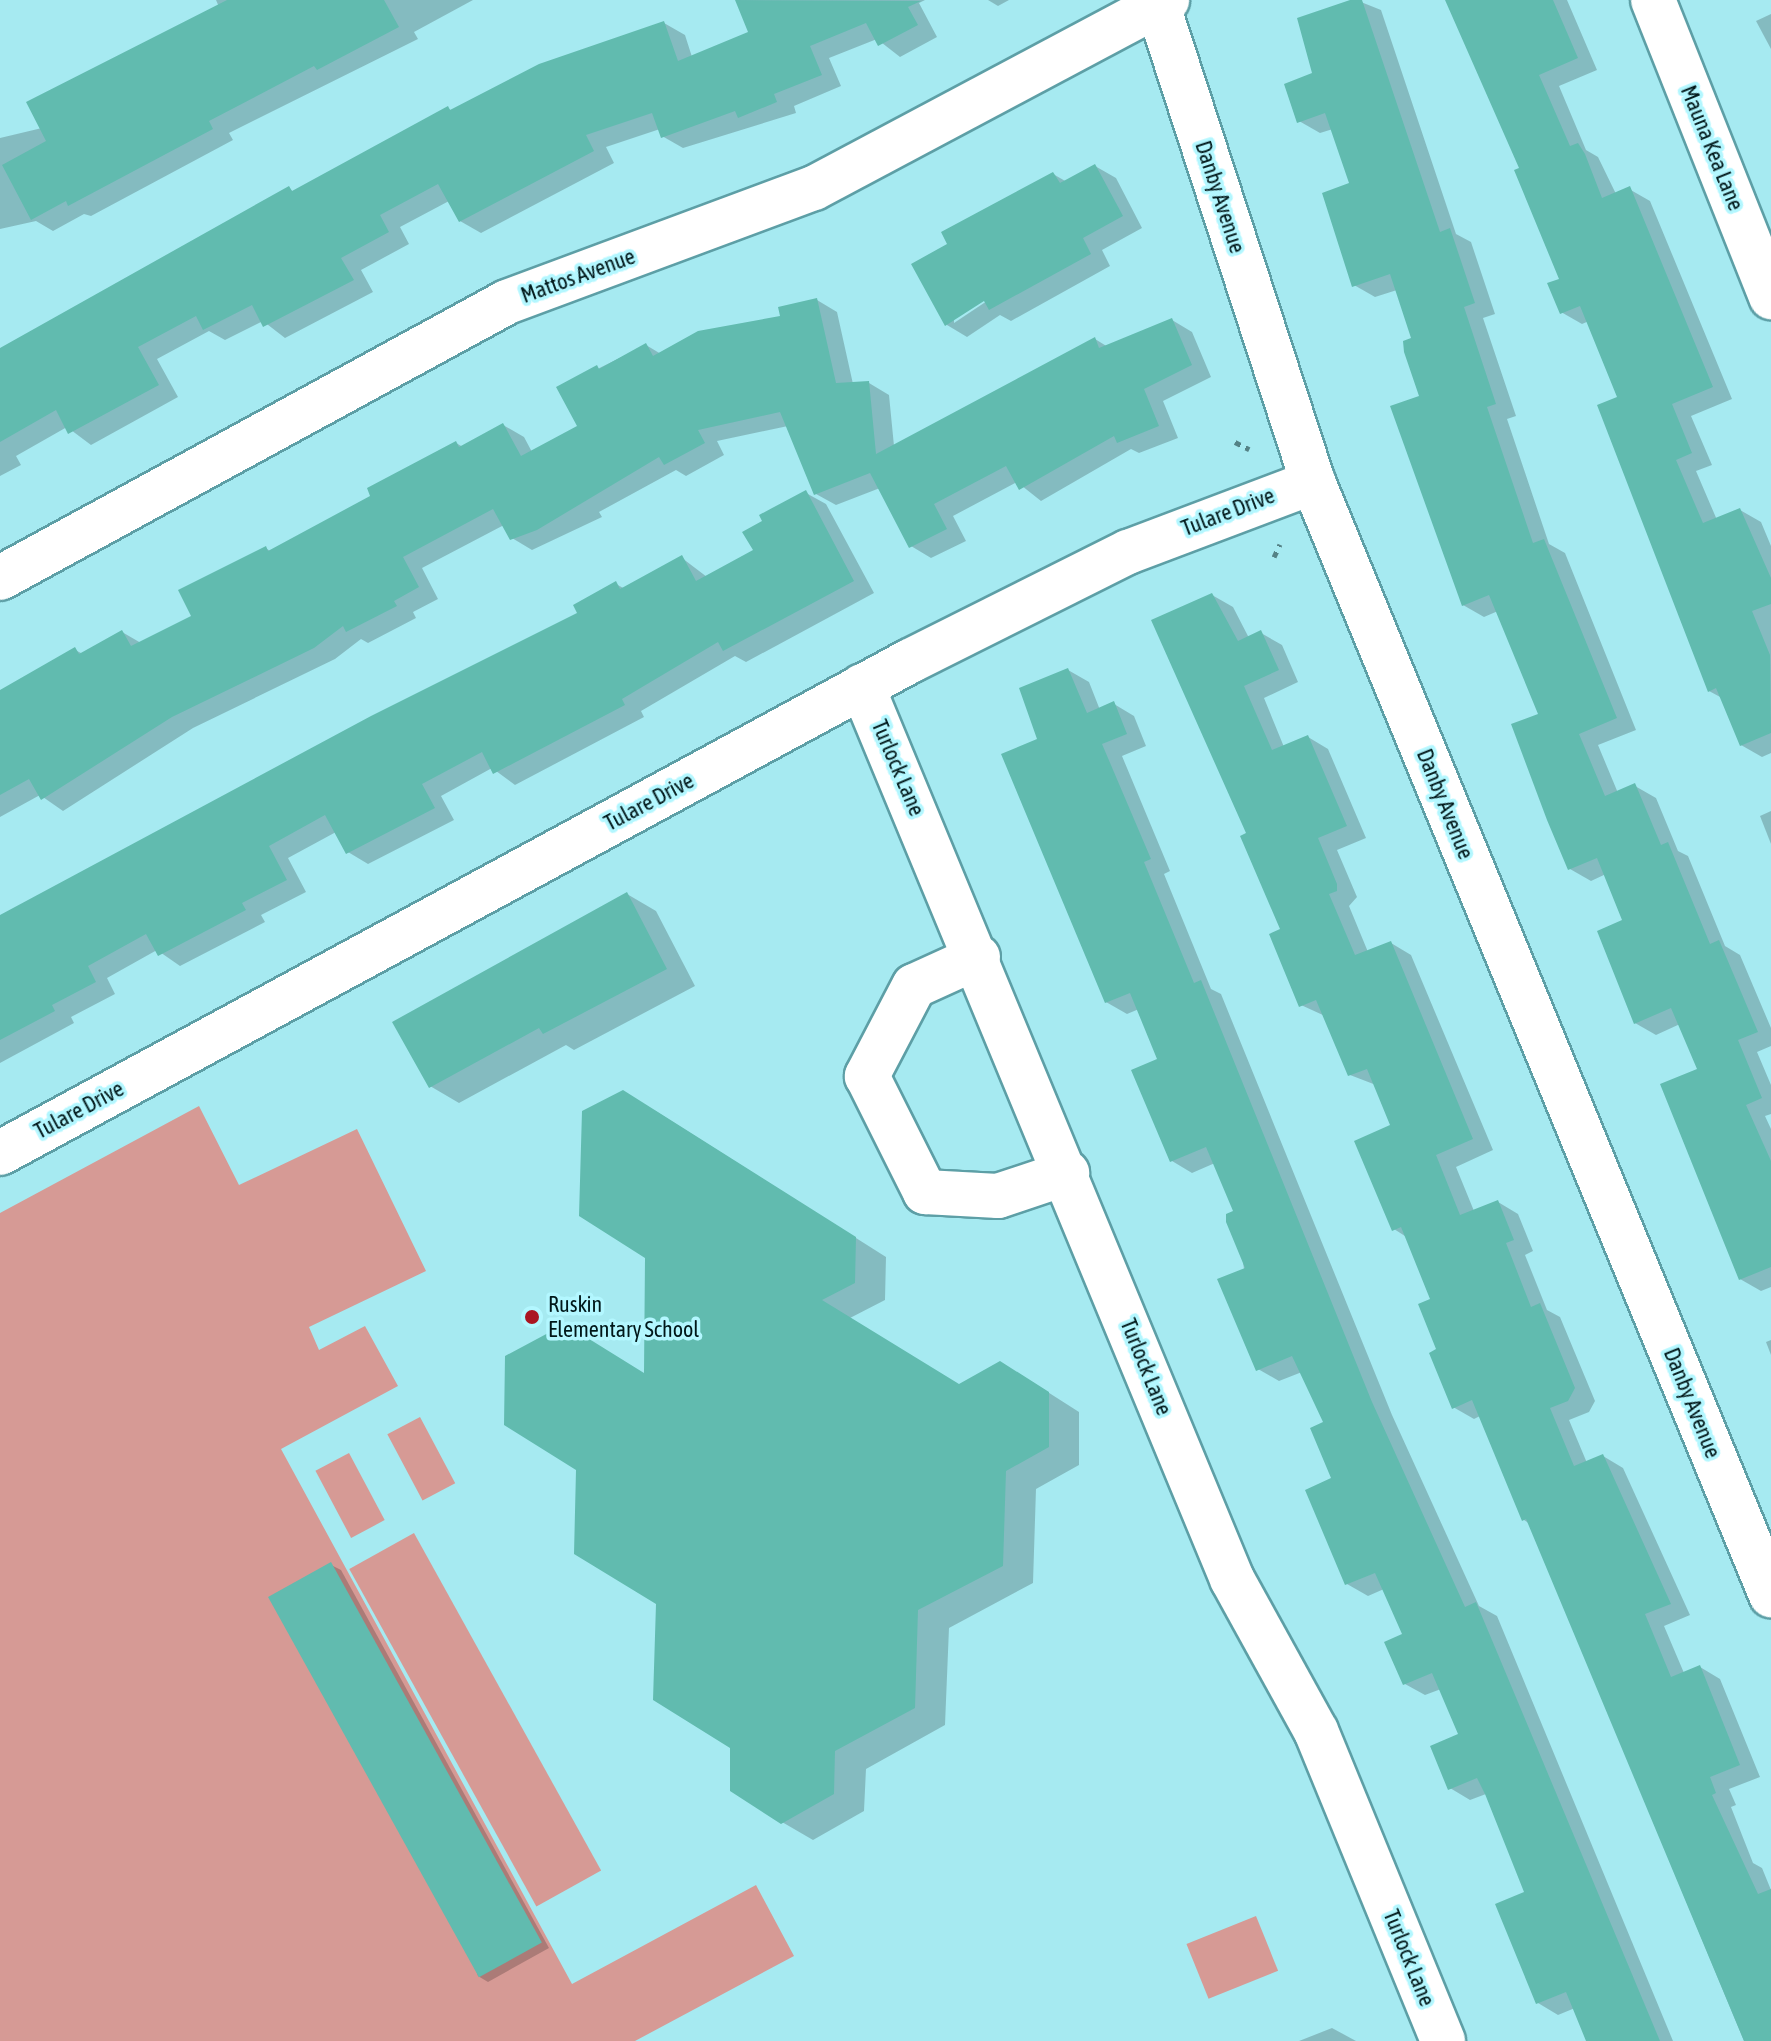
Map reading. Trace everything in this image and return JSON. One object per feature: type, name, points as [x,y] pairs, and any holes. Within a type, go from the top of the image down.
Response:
[{"type":"street","name":"Mauna Kea Lane","points":[[1653,0],[1758,228],[1771,297]]},
{"type":"street","name":"Danby Avenue","points":[[1161,2],[1313,482],[1771,1595]]},
{"type":"street","name":"Mattos Avenue","points":[[0,578],[507,302],[814,188],[1161,2]]},
{"type":"street","name":"Tulare Drive","points":[[0,1153],[862,686],[1128,552],[1313,482]]},
{"type":"street","name":"Turlock Lane","points":[[862,686],[978,957],[1232,1579],[1316,1731],[1443,2041]]},
{"type":"street","points":[[978,957],[914,986],[867,1076],[925,1192],[998,1196],[1067,1173]]},
{"type":"path","points":[[1235,442],[1249,449]]},
{"type":"path","points":[[1274,557],[1280,544]]},
{"type":"shaded area","points":[[199,1106],[239,1185],[357,1129],[426,1271],[309,1327],[319,1350],[365,1326],[398,1386],[281,1449],[572,1984],[756,1885],[794,1956],[635,2041],[0,2041],[0,1213]]},
{"type":"shaded area","points":[[420,1417],[455,1483],[423,1501],[387,1434]]},
{"type":"shaded area","points":[[349,1453],[385,1520],[351,1538],[315,1471]]},
{"type":"shaded area","points":[[414,1533],[601,1871],[536,1906],[349,1569]]},
{"type":"shaded area","points":[[1256,1916],[1278,1971],[1209,1999],[1186,1944]]},
{"type":"building","points":[[227,0],[384,0],[399,27],[317,70],[314,66],[209,121],[213,129],[68,206],[66,201],[31,220],[2,165],[46,141],[26,102]]},
{"type":"building","points":[[735,0],[921,1],[908,7],[918,25],[878,46],[866,23],[810,46],[822,75],[774,94],[777,102],[738,118],[735,111],[661,138],[652,113],[586,135],[594,151],[459,222],[438,184],[380,215],[389,232],[341,258],[354,280],[263,327],[252,305],[203,330],[196,316],[138,347],[159,385],[68,434],[56,410],[0,442],[0,348],[289,186],[292,191],[448,106],[450,110],[539,64],[664,21],[678,61],[748,32]]},
{"type":"building","points":[[1350,0],[1362,0],[1440,232],[1450,228],[1475,303],[1464,307],[1496,404],[1487,407],[1533,543],[1544,539],[1617,718],[1579,734],[1605,796],[1635,783],[1661,845],[1668,842],[1710,944],[1719,940],[1758,1032],[1738,1040],[1762,1098],[1746,1105],[1771,1161],[1771,1267],[1739,1280],[1660,1084],[1697,1069],[1671,1008],[1634,1024],[1597,931],[1622,920],[1597,858],[1568,870],[1547,820],[1511,724],[1538,714],[1489,595],[1462,606],[1390,406],[1419,396],[1404,352],[1403,341],[1411,338],[1390,274],[1352,287],[1322,193],[1349,183],[1325,113],[1297,123],[1284,84],[1312,73],[1297,18]]},
{"type":"building","points":[[1445,0],[1553,0],[1578,58],[1539,75],[1570,146],[1578,143],[1585,154],[1602,198],[1630,186],[1713,387],[1672,404],[1692,453],[1676,460],[1703,523],[1740,508],[1771,578],[1771,604],[1752,611],[1770,655],[1771,733],[1740,746],[1716,688],[1708,692],[1597,405],[1617,397],[1580,306],[1560,314],[1547,283],[1559,279],[1514,170],[1519,168]]},
{"type":"building","points":[[1095,164],[1123,216],[1083,238],[1091,254],[989,310],[984,301],[945,326],[911,264],[947,244],[941,232],[1053,172],[1060,183]]},
{"type":"building","points":[[817,298],[836,383],[869,381],[876,454],[1095,337],[1099,348],[1172,318],[1192,365],[1144,389],[1159,426],[1117,443],[1114,436],[1019,490],[1006,466],[934,504],[947,529],[909,548],[870,473],[814,495],[780,412],[698,430],[705,443],[664,465],[659,457],[537,530],[510,540],[493,509],[403,557],[419,587],[394,601],[397,606],[346,632],[343,626],[314,648],[172,717],[41,800],[29,779],[0,795],[0,690],[75,647],[79,654],[122,630],[131,646],[191,616],[178,590],[266,546],[268,551],[370,496],[367,488],[456,441],[459,447],[503,423],[521,456],[577,426],[556,387],[597,365],[599,369],[646,343],[653,356],[698,331],[780,316],[778,307]]},
{"type":"building","points":[[806,490],[854,581],[723,651],[718,642],[622,699],[625,705],[493,774],[482,752],[422,784],[435,808],[346,854],[325,815],[269,846],[287,880],[242,903],[246,910],[158,956],[146,934],[88,966],[96,982],[52,1005],[55,1011],[0,1040],[0,915],[371,716],[577,613],[573,605],[616,581],[620,589],[682,555],[696,581],[753,550],[742,532],[762,521],[759,515]]},
{"type":"building","points":[[1212,593],[1238,641],[1261,630],[1279,670],[1244,686],[1272,750],[1308,735],[1347,826],[1318,838],[1337,884],[1337,891],[1329,894],[1355,955],[1391,941],[1473,1139],[1436,1155],[1460,1215],[1498,1200],[1514,1240],[1506,1243],[1531,1307],[1540,1303],[1575,1388],[1568,1401],[1550,1408],[1574,1466],[1603,1454],[1671,1604],[1645,1614],[1671,1677],[1700,1665],[1740,1765],[1710,1777],[1716,1793],[1712,1795],[1758,1894],[1771,1889],[1771,2041],[1744,2041],[1526,1519],[1522,1521],[1472,1400],[1452,1409],[1429,1353],[1436,1349],[1418,1304],[1430,1299],[1401,1227],[1392,1231],[1354,1141],[1390,1125],[1367,1069],[1348,1076],[1316,1000],[1299,1007],[1269,934],[1280,929],[1240,836],[1246,833],[1151,620]]},
{"type":"building","points":[[1068,668],[1087,713],[1114,701],[1127,734],[1102,744],[1151,859],[1144,862],[1194,983],[1201,980],[1372,1402],[1465,1607],[1476,1602],[1660,2041],[1586,2041],[1566,1992],[1536,2004],[1495,1904],[1524,1892],[1485,1794],[1477,1778],[1448,1790],[1430,1746],[1458,1734],[1432,1673],[1403,1685],[1384,1642],[1402,1634],[1375,1573],[1345,1585],[1305,1490],[1331,1478],[1310,1428],[1323,1422],[1292,1356],[1256,1371],[1217,1279],[1245,1268],[1226,1222],[1226,1214],[1233,1211],[1206,1147],[1170,1162],[1131,1070],[1157,1059],[1130,993],[1105,1003],[1001,754],[1037,739],[1019,688]]},
{"type":"building","points":[[627,892],[667,969],[543,1034],[539,1028],[429,1088],[392,1022]]},
{"type":"building","points":[[623,1090],[856,1237],[855,1283],[822,1300],[959,1384],[1000,1361],[1049,1392],[1049,1447],[1006,1471],[1003,1566],[918,1610],[915,1708],[835,1751],[834,1794],[781,1824],[730,1791],[730,1748],[653,1700],[656,1604],[574,1554],[576,1470],[504,1425],[505,1356],[565,1324],[644,1373],[645,1258],[579,1216],[582,1111]]},
{"type":"building","points":[[331,1562],[542,1942],[479,1977],[268,1597]]},
{"type":"place","name":"Ruskin Elementary School","points":[[532,1317]]}]
